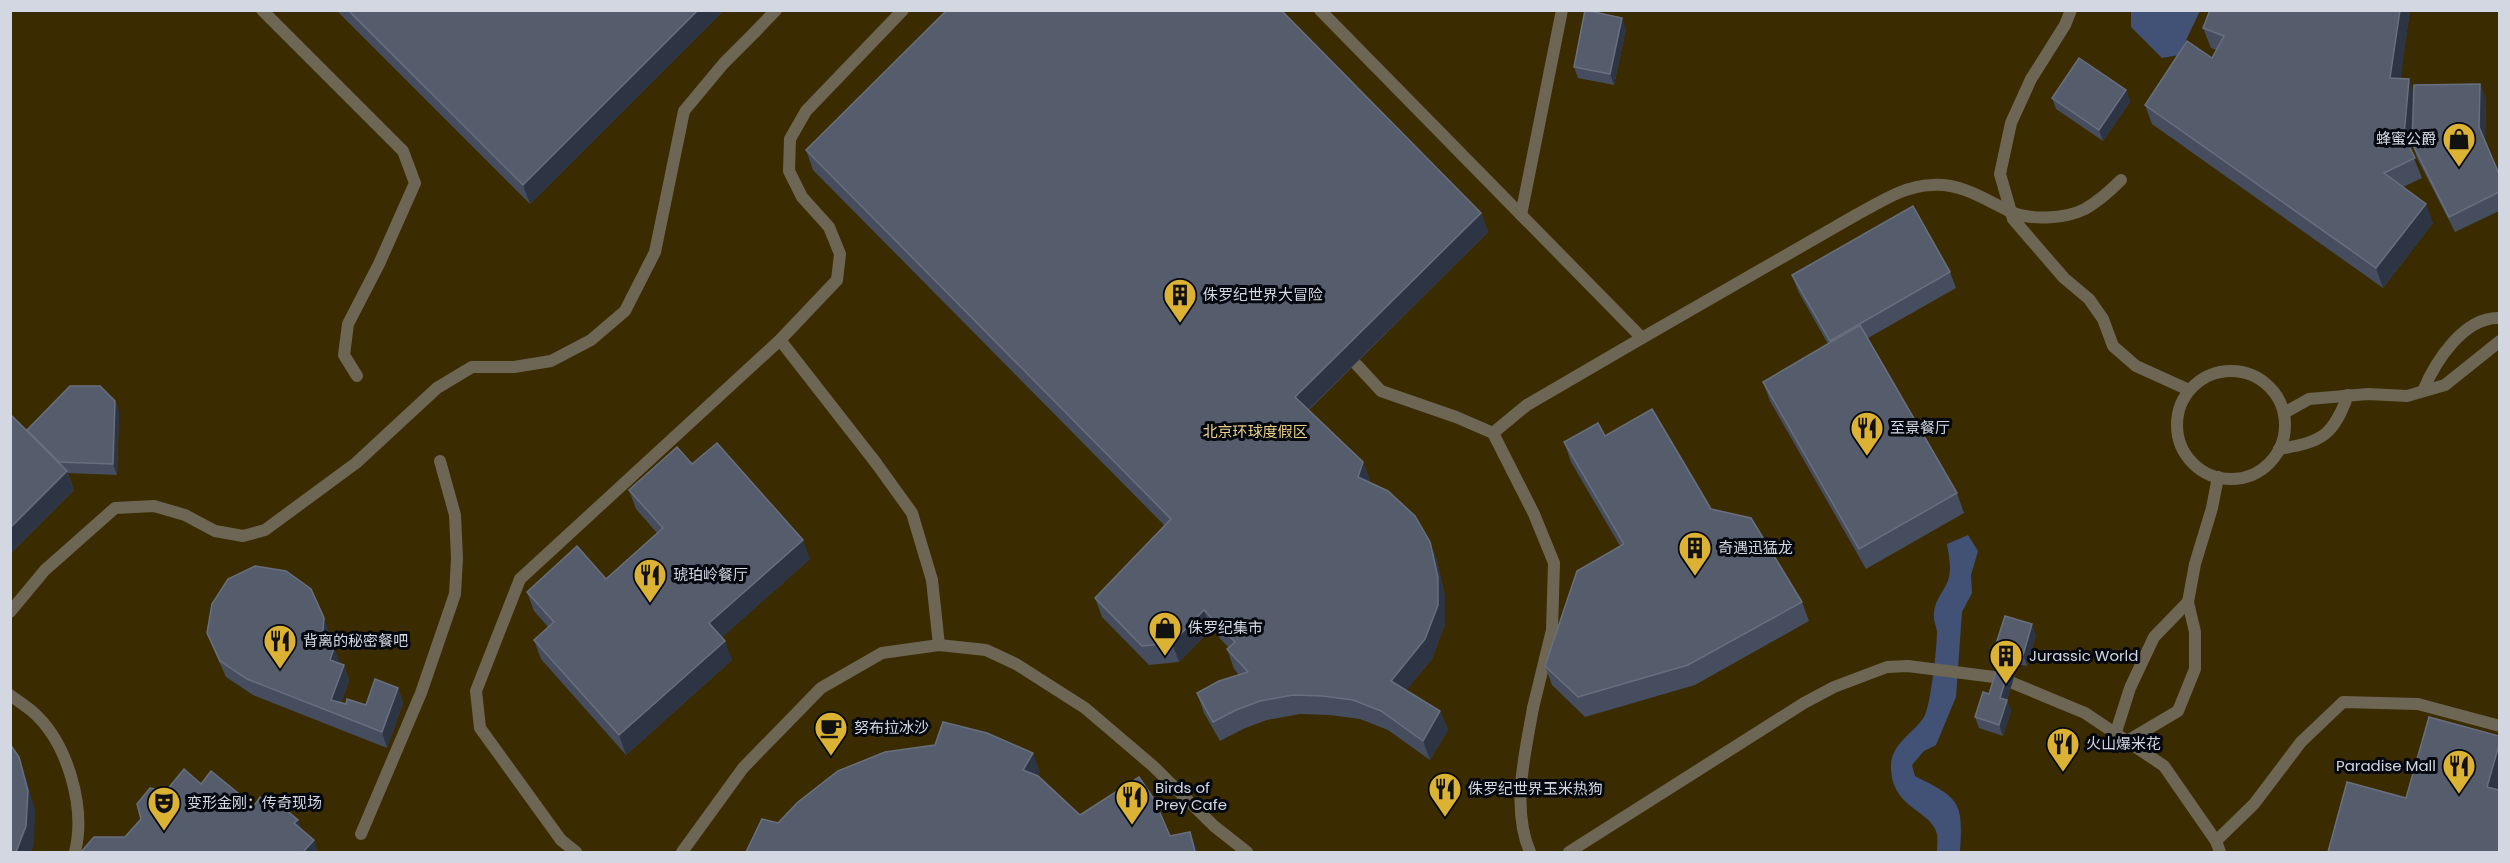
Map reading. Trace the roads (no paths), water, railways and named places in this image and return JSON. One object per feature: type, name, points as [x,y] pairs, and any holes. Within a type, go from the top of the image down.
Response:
[{"type":"street","points":[[262,10],[403,151],[415,183],[379,264],[348,324],[344,355],[357,376]]},
{"type":"street","points":[[10,612],[45,570],[115,508],[154,506],[185,515],[215,531],[243,536],[265,530],[356,463],[437,388],[472,367],[514,367],[551,361],[591,340],[625,311],[656,252],[684,111],[724,63],[776,10]]},
{"type":"street","points":[[576,852],[561,840],[480,728],[476,691],[520,579],[780,340],[837,280],[840,254],[829,227],[802,197],[789,171],[790,139],[806,111],[903,10]]},
{"type":"street","points":[[1320,10],[1642,338]]},
{"type":"street","points":[[1521,214],[1562,10]]},
{"type":"street","points":[[2071,10],[2065,25],[2031,79],[2011,123],[2000,174],[2013,219],[2058,271],[2089,299],[2103,319],[2113,346],[2136,366],[2189,390]]},
{"type":"street","points":[[1493,434],[1527,405],[1905,189],[1933,184],[1961,188],[2011,212],[2039,218],[2083,210],[2104,196],[2121,180]]},
{"type":"street","points":[[2423,391],[2433,366],[2450,346],[2471,327],[2486,318],[2499,318]]},
{"type":"street","points":[[780,340],[912,513],[932,580],[939,645]]},
{"type":"street","points":[[2284,413],[2309,399],[2348,395],[2407,396],[2445,385],[2499,341]]},
{"type":"street","points":[[1357,365],[1381,391],[1456,417],[1493,434],[1534,513],[1554,563],[1552,630],[1533,708],[1521,789],[1523,837],[1530,852]]},
{"type":"street","points":[[2221,371],[2240,371],[2258,377],[2272,389],[2284,413],[2286,423],[2283,442],[2275,458],[2261,471],[2246,478],[2228,480],[2197,468],[2185,455],[2178,439],[2177,422],[2181,405],[2189,390],[2204,378],[2221,371]]},
{"type":"street","points":[[2280,449],[2307,445],[2328,434],[2341,413],[2348,395]]},
{"type":"street","points":[[361,834],[421,693],[455,594],[455,515],[440,461]]},
{"type":"street","points":[[2129,740],[2178,711],[2195,669],[2195,632],[2188,602],[2195,564],[2212,508],[2218,477]]},
{"type":"street","points":[[2116,732],[2130,688],[2154,637],[2188,602]]},
{"type":"street","points":[[682,852],[743,768],[821,688],[882,653],[939,645],[986,650],[1016,664],[1085,708],[1153,766],[1214,826],[1247,852]]},
{"type":"street","points":[[1569,852],[1804,703],[1834,687],[1887,667],[1908,666],[1994,677],[2085,713],[2164,765],[2218,847],[2301,742],[2343,702],[2418,704],[2499,726]]},
{"type":"street","points":[[10,695],[34,713],[61,749],[76,791],[79,836],[75,852]]},
{"type":"water","points":[[2131,11],[2200,11],[2179,55],[2162,58],[2131,27]]},
{"type":"water","points":[[1968,535],[1978,551],[1971,575],[1972,593],[1962,612],[1956,697],[1936,745],[1924,751],[1912,765],[1915,776],[1950,797],[1959,812],[1960,852],[1937,852],[1937,834],[1933,826],[1897,791],[1892,780],[1891,765],[1892,757],[1899,745],[1927,711],[1936,650],[1935,609],[1949,575],[1947,544]]},
{"type":"place","name":"蜂蜜公爵","points":[[2459,168]]},
{"type":"place","name":"侏罗纪世界大冒险","points":[[1180,324]]},
{"type":"place","name":"至景餐厅","points":[[1867,457]]},
{"type":"place","name":"奇遇迅猛龙","points":[[1695,577]]},
{"type":"place","name":"琥珀岭餐厅","points":[[650,604]]},
{"type":"place","name":"侏罗纪集市","points":[[1165,657]]},
{"type":"place","name":"背离的秘密餐吧","points":[[280,670]]},
{"type":"place","name":"Jurassic World","points":[[2006,685]]},
{"type":"place","name":"努布拉冰沙","points":[[831,757]]},
{"type":"place","name":"火山爆米花","points":[[2063,773]]},
{"type":"place","name":"Paradise Mall","points":[[2459,795]]},
{"type":"place","name":"侏罗纪世界玉米热狗","points":[[1445,818]]},
{"type":"place","name":"Birds of Prey Cafe","points":[[1132,826]]},
{"type":"place","name":"变形金刚：传奇现场","points":[[164,832]]},
{"type":"park label","name":"北京环球度假区","points":[[1255,432]]}]
